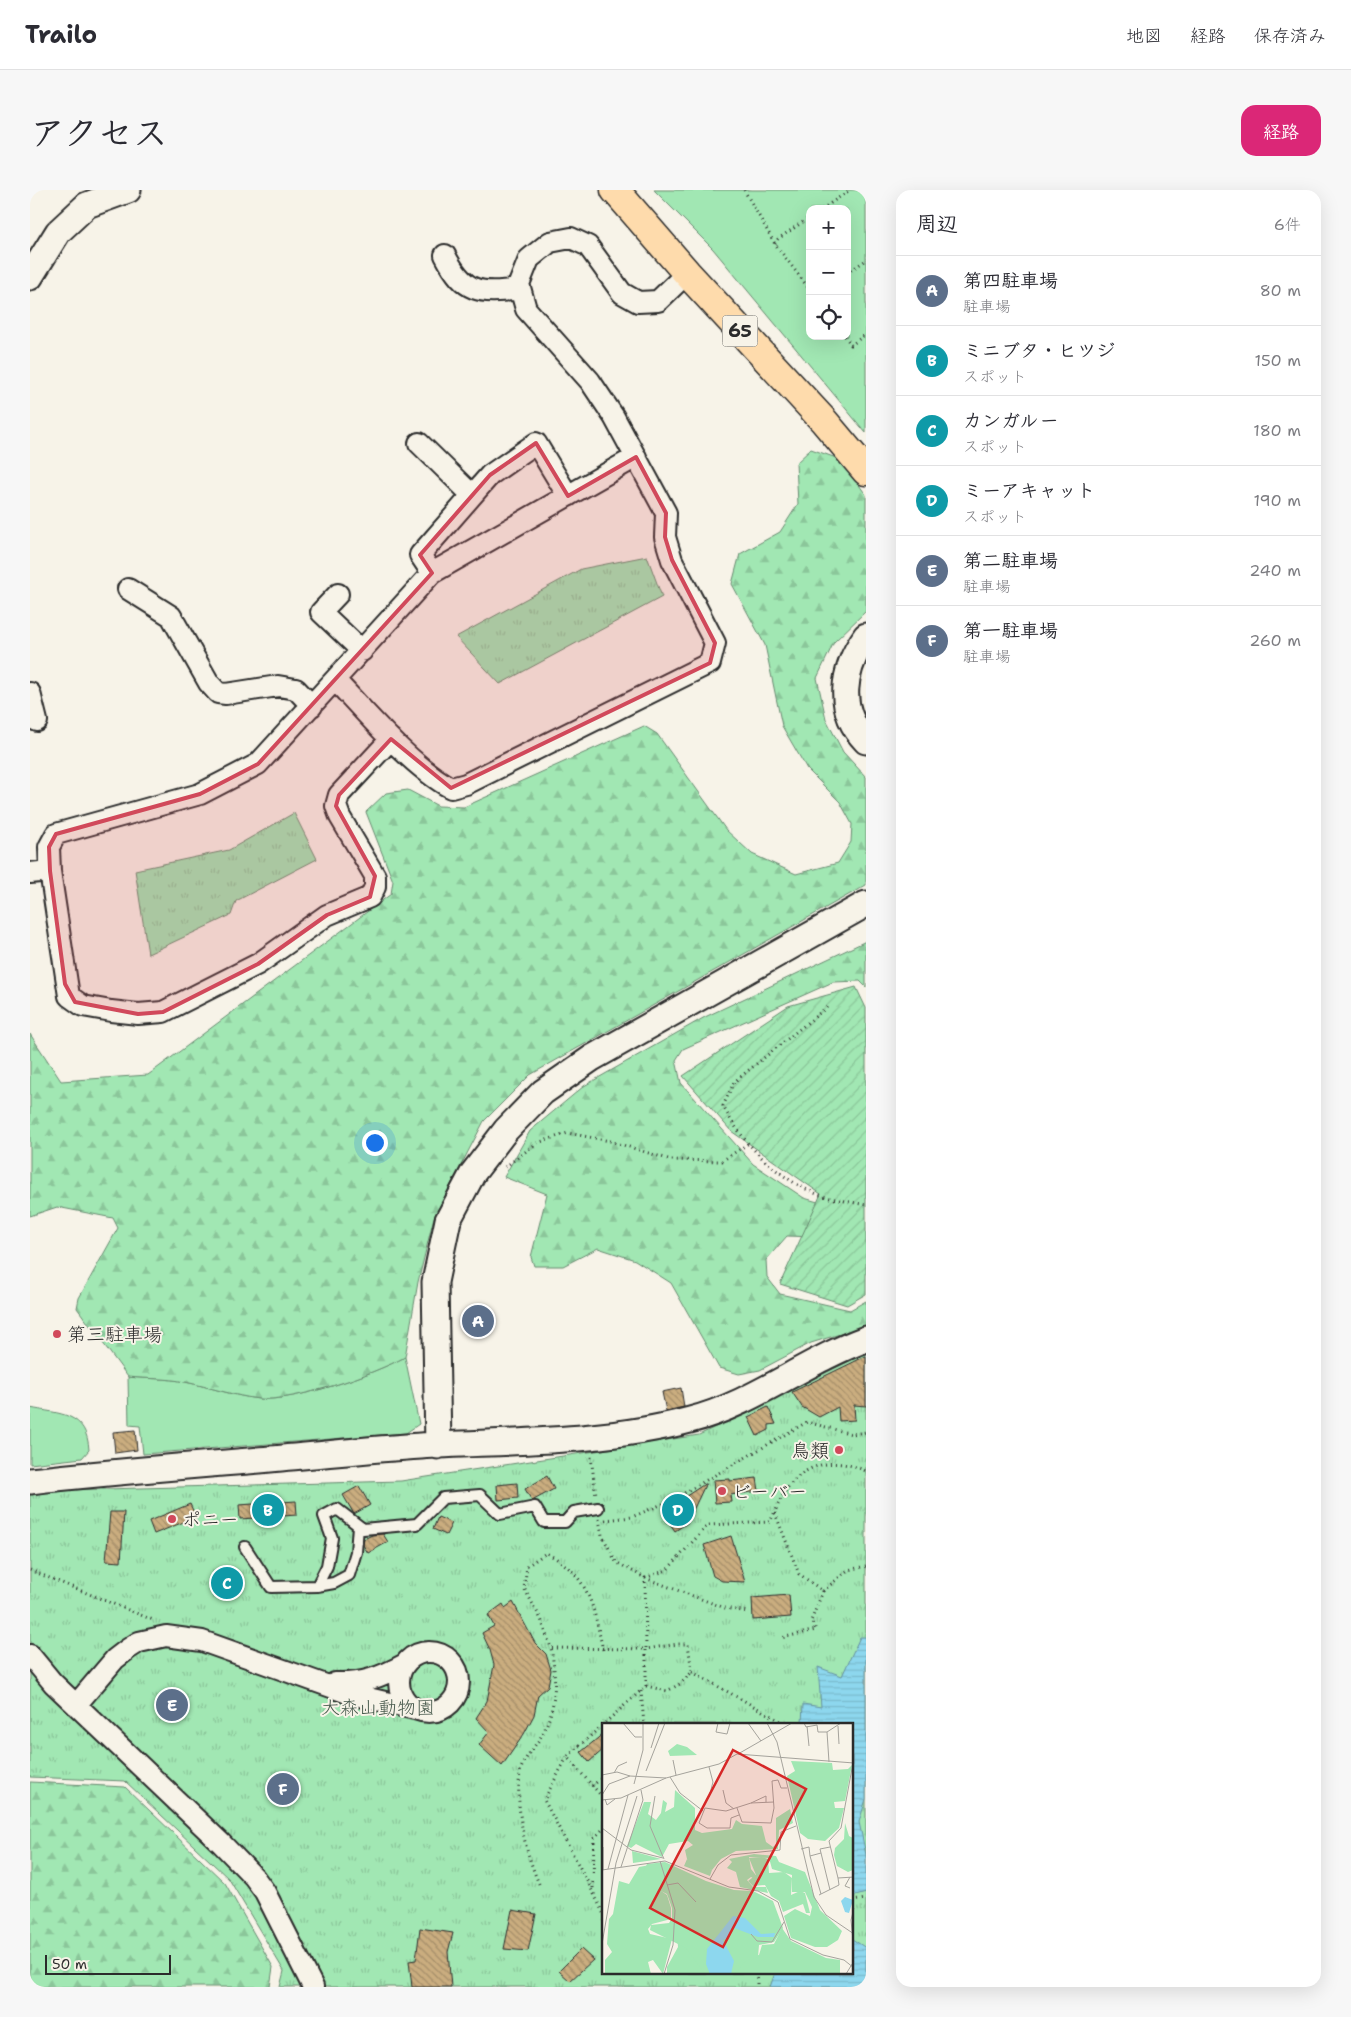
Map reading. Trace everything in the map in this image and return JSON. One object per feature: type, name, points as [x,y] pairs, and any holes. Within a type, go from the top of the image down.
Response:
[{"type":"main road","name":"65","points":[[615,190],[686,273],[824,421],[866,471]]},
{"type":"street","points":[[30,277],[58,232],[87,198],[128,190]]},
{"type":"street","points":[[336,681],[391,739],[440,782],[451,788],[466,784],[710,663],[715,643],[672,560],[665,537],[666,513],[614,418],[590,381],[526,310],[519,284],[529,259],[550,242],[571,238],[588,246],[622,293],[638,302],[658,301],[686,273]]},
{"type":"street","points":[[445,255],[452,269],[469,288],[492,292],[520,289]]},
{"type":"street","points":[[419,443],[472,496]]},
{"type":"street","points":[[432,573],[420,555],[490,475],[536,443],[568,496]]},
{"type":"street","points":[[391,739],[339,796],[336,806],[340,817],[375,876],[375,887],[370,897],[327,915],[258,964],[163,1012],[138,1014],[112,1011],[83,1006],[69,996],[50,871],[49,847],[56,834],[200,794],[258,764],[336,681],[432,573],[636,457]]},
{"type":"street","points":[[128,589],[171,616],[209,684],[218,693],[226,694],[278,686],[296,689],[312,706]]},
{"type":"street","points":[[338,594],[321,612],[362,652]]},
{"type":"street","points":[[866,636],[851,661],[845,687],[848,712],[859,734],[866,742]]},
{"type":"street","points":[[30,693],[37,721]]},
{"type":"street","points":[[30,873],[50,871]]},
{"type":"street","points":[[438,1446],[435,1282],[438,1264],[448,1220],[473,1173],[506,1130],[543,1092],[592,1058],[866,904]]},
{"type":"street","points":[[30,1482],[99,1473],[643,1431],[692,1420],[737,1403],[840,1348],[866,1339]]},
{"type":"street","points":[[76,1705],[115,1659],[128,1649],[139,1642],[166,1636],[202,1641],[351,1694],[419,1710],[438,1711],[454,1699],[459,1690],[457,1669],[448,1658],[434,1651],[414,1655],[405,1664],[382,1677],[355,1684],[323,1683]]},
{"type":"street","points":[[30,1655],[76,1705],[222,1843],[254,1877],[265,1892],[313,1987]]},
{"type":"street","points":[[405,1664],[399,1680],[400,1690],[410,1706],[419,1710]]},
{"type":"lane","points":[[317,1586],[327,1566],[332,1538],[324,1516],[337,1509],[363,1530],[417,1524],[443,1498],[480,1495],[500,1514],[535,1506],[544,1522],[565,1522],[574,1512],[598,1508]]},
{"type":"lane","points":[[245,1547],[271,1587],[317,1586],[334,1583],[349,1575],[356,1552],[358,1526]]},
{"type":"path","points":[[744,190],[775,244],[806,285]]},
{"type":"path","points":[[828,205],[850,190]]},
{"type":"path","points":[[775,244],[778,239],[806,220]]},
{"type":"path","points":[[851,270],[866,260]]},
{"type":"path","points":[[848,340],[851,344],[866,334]]},
{"type":"path","points":[[827,1007],[734,1082],[723,1106],[734,1128],[771,1166],[810,1191],[866,1205]]},
{"type":"path","points":[[501,1170],[537,1142],[568,1133],[610,1141],[671,1160],[722,1161],[749,1143]]},
{"type":"path","points":[[600,1520],[632,1517],[672,1500],[807,1422],[852,1434],[866,1432]]},
{"type":"path","points":[[588,1436],[602,1535],[616,1562],[645,1578],[725,1608],[748,1612]]},
{"type":"path","points":[[645,1578],[667,1570],[708,1525],[770,1522],[786,1490],[809,1469],[827,1462],[866,1472]]},
{"type":"path","points":[[774,1513],[799,1574],[823,1591]]},
{"type":"path","points":[[539,1884],[527,1855],[524,1839],[520,1772],[540,1738],[555,1700],[556,1675],[551,1648],[541,1619],[524,1588],[527,1566],[546,1553],[565,1563],[592,1599],[603,1650]]},
{"type":"path","points":[[781,1638],[816,1630],[811,1621],[823,1591],[848,1570],[866,1566]]},
{"type":"path","points":[[30,1570],[157,1622]]},
{"type":"path","points":[[645,1578],[646,1686]]},
{"type":"path","points":[[551,1648],[646,1649],[688,1644],[692,1672]]},
{"type":"path","points":[[646,1686],[667,1692],[680,1684],[692,1672]]},
{"type":"path","points":[[692,1672],[784,1723]]},
{"type":"path","points":[[605,1723],[646,1686]]},
{"type":"path","points":[[641,1690],[644,1723]]},
{"type":"path","points":[[602,1725],[567,1757],[544,1800],[602,1911]]},
{"type":"path","points":[[567,1757],[602,1797]]},
{"type":"path","points":[[592,1786],[602,1778]]},
{"type":"path","points":[[594,1894],[592,1890],[594,1838],[602,1830]]},
{"type":"path","points":[[757,1974],[757,1987]]},
{"type":"highlighted area","points":[[536,443],[568,496],[636,457],[666,513],[665,537],[672,560],[715,643],[710,663],[451,788],[391,739],[339,795],[336,806],[375,876],[370,897],[327,915],[258,964],[163,1012],[138,1014],[75,1002],[65,984],[50,871],[49,847],[56,834],[200,794],[258,764],[432,573],[420,555],[490,475],[509,460]]},
{"type":"green space","points":[[654,190],[866,190],[866,433],[713,249]]},
{"type":"green space","points":[[811,449],[842,460],[866,495],[866,611],[834,642],[817,678],[826,719],[843,752],[866,777],[866,885],[530,1075],[484,1121],[434,1217],[418,1282],[405,1357],[334,1386],[274,1399],[250,1398],[178,1381],[128,1377],[77,1308],[79,1298],[118,1228],[113,1218],[57,1207],[30,1216],[30,1034],[61,1081],[148,1075],[391,894],[393,881],[366,812],[386,793],[408,790],[438,806],[464,807],[644,726],[657,734],[726,830],[752,854],[796,874],[838,863],[851,842],[852,824],[840,802],[807,769],[782,726],[765,645],[732,584],[740,554],[780,532],[798,504],[796,463]]},
{"type":"green space","points":[[647,556],[662,597],[500,684],[456,637],[581,569]]},
{"type":"green space","points":[[294,813],[317,859],[236,901],[231,915],[148,954],[135,870],[229,850]]},
{"type":"green space","points":[[866,941],[866,987],[860,981],[833,982],[683,1049],[676,1060],[681,1083],[753,1164],[804,1198],[866,1216],[817,1237],[787,1236],[766,1260],[767,1277],[780,1294],[850,1310],[866,1301],[866,1326],[811,1343],[760,1370],[739,1374],[719,1368],[671,1283],[635,1260],[598,1248],[563,1266],[534,1266],[531,1257],[547,1194],[504,1177],[530,1131],[584,1086],[705,1017]]},
{"type":"green space","points":[[856,987],[866,1008],[866,1294],[847,1305],[780,1284],[821,1194],[731,1131],[683,1076],[788,1006]]},
{"type":"green space","name":"大森山動物園","points":[[866,1353],[866,1987],[280,1987],[284,1971],[229,1879],[125,1781],[30,1777],[30,1491],[401,1481],[699,1435]]},
{"type":"green space","points":[[405,1357],[419,1424],[406,1433],[143,1454],[140,1426],[129,1425],[128,1377],[178,1381],[250,1398],[274,1399],[334,1386]]},
{"type":"green space","points":[[30,1408],[70,1417],[83,1428],[89,1450],[82,1458],[30,1464]]},
{"type":"green space","points":[[30,1782],[125,1787],[225,1883],[273,1967],[270,1987],[30,1987]]},
{"type":"water","points":[[860,1637],[866,1637],[866,1799],[859,1822],[866,1855],[866,1893],[854,1896],[854,1723],[802,1723],[803,1704],[821,1707],[818,1667],[842,1676]]},
{"type":"water","points":[[854,1940],[866,1948],[866,1987],[770,1987],[775,1974],[854,1974]]},
{"type":"building","points":[[866,1356],[866,1406],[854,1405],[855,1420],[839,1421],[838,1407],[819,1417],[802,1407],[792,1392]]},
{"type":"building","points":[[681,1388],[684,1407],[666,1411],[662,1392]]},
{"type":"building","points":[[768,1407],[776,1424],[769,1425],[769,1430],[757,1436],[748,1417]]},
{"type":"building","points":[[135,1430],[137,1450],[115,1453],[113,1432]]},
{"type":"building","points":[[547,1476],[554,1489],[532,1501],[525,1489]]},
{"type":"building","points":[[757,1478],[759,1491],[730,1495],[731,1502],[715,1503],[713,1480],[730,1479],[730,1481]]},
{"type":"building","points":[[517,1483],[518,1498],[498,1500],[497,1485]]},
{"type":"building","points":[[706,1483],[687,1523],[675,1531],[662,1512]]},
{"type":"building","points":[[359,1486],[370,1505],[354,1514],[343,1495]]},
{"type":"building","points":[[296,1501],[297,1515],[240,1519],[239,1505]]},
{"type":"building","name":"ポニー","points":[[190,1504],[196,1517],[154,1534],[149,1521]]},
{"type":"building","points":[[110,1512],[124,1512],[121,1562],[106,1561]]},
{"type":"building","points":[[438,1517],[452,1523],[446,1535],[433,1529]]},
{"type":"building","points":[[383,1534],[388,1542],[368,1553],[363,1545],[364,1539],[372,1535]]},
{"type":"building","points":[[731,1536],[745,1582],[722,1581],[713,1576],[704,1545]]},
{"type":"building","points":[[789,1595],[791,1617],[753,1620],[752,1598]]},
{"type":"building","points":[[513,1602],[535,1643],[546,1654],[551,1670],[548,1686],[538,1695],[534,1715],[524,1734],[502,1766],[479,1745],[489,1732],[476,1718],[487,1701],[494,1665],[490,1650],[482,1633],[494,1626],[488,1615],[503,1604],[505,1608]]},
{"type":"building","points":[[602,1735],[602,1751],[589,1762],[581,1752]]},
{"type":"building","points":[[512,1910],[536,1914],[528,1951],[504,1949]]},
{"type":"building","points":[[420,1928],[453,1933],[448,1952],[451,1987],[412,1987],[409,1961],[416,1960]]},
{"type":"building","points":[[581,1949],[593,1960],[570,1981],[559,1971]]},
{"type":"place","name":"第四駐車場","points":[[478,1321]]},
{"type":"place","name":"第三駐車場","points":[[57,1334]]},
{"type":"place","name":"鳥類","points":[[839,1450]]},
{"type":"place","name":"ビーバー","points":[[722,1491]]},
{"type":"place","name":"ミニブタ・ヒツジ","points":[[268,1510]]},
{"type":"place","name":"ミーアキャット","points":[[678,1510]]},
{"type":"place","name":"ポニー","points":[[172,1519]]},
{"type":"place","name":"カンガルー","points":[[227,1583]]},
{"type":"place","name":"第二駐車場","points":[[172,1705]]},
{"type":"place","name":"第一駐車場","points":[[283,1789]]}]
